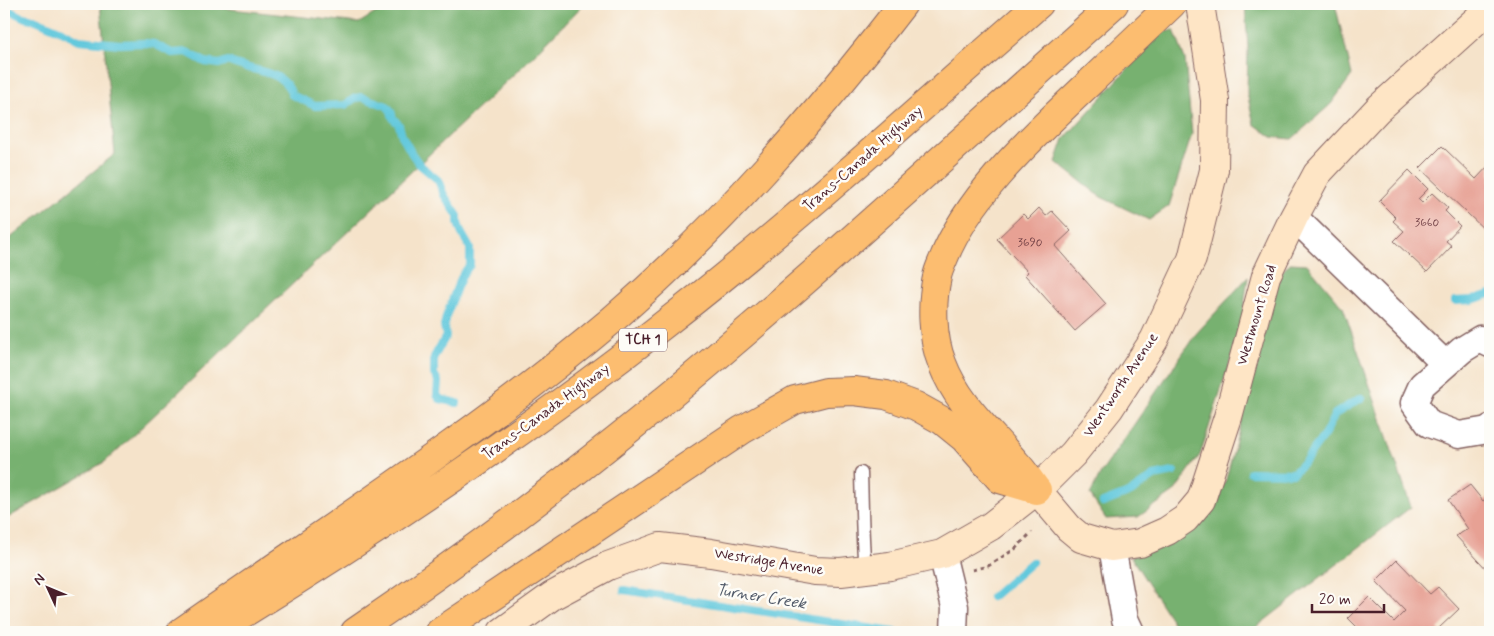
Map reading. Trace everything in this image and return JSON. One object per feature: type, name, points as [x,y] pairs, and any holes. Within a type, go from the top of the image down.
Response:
[{"type":"highway","points":[[181,632],[255,580],[339,525],[416,470],[555,366],[612,319],[666,271],[766,170],[857,64],[903,4]]},
{"type":"highway","name":"Trans-Canada Highway","points":[[213,632],[430,494],[512,438],[617,360],[809,206],[1039,4]]},
{"type":"highway","points":[[355,632],[551,491],[681,386],[824,263],[1114,4]]},
{"type":"highway","points":[[1037,490],[1018,464],[968,410],[941,362],[935,335],[933,308],[937,276],[949,246],[964,219],[985,191],[1019,153],[1172,4]]},
{"type":"highway","points":[[440,632],[742,430],[795,400],[826,392],[854,391],[886,395],[916,406],[943,421],[964,438],[1000,479],[1037,490]]},
{"type":"street","name":"Wentworth Avenue","points":[[1037,490],[1073,454],[1109,409],[1154,340],[1192,259],[1214,170],[1215,100],[1200,4]]},
{"type":"street","name":"Westmount Road","points":[[1037,490],[1069,528],[1081,538],[1112,547],[1140,543],[1167,531],[1185,519],[1201,500],[1228,417],[1266,276],[1317,174],[1378,109],[1490,8]]},
{"type":"street","points":[[1290,226],[1439,369]]},
{"type":"street","points":[[1490,344],[1480,339],[1462,350],[1422,385],[1414,403],[1429,424],[1459,435],[1488,430],[1490,428]]},
{"type":"street","name":"Westridge Avenue","points":[[502,632],[560,592],[608,566],[660,547],[711,553],[815,571],[841,572],[890,566],[944,565],[1037,490]]},
{"type":"street","points":[[1112,547],[1125,619],[1131,632]]},
{"type":"street","points":[[944,565],[955,608],[954,632]]},
{"type":"lane","points":[[861,473],[862,544],[865,570]]},
{"type":"path","points":[[944,565],[988,566],[1015,548],[1032,532]]},
{"type":"green space","points":[[100,4],[185,4],[359,23],[390,4],[584,4],[529,60],[106,461],[4,520],[4,243],[115,154]]},
{"type":"green space","points":[[1245,4],[1335,4],[1352,75],[1331,104],[1292,139],[1272,137],[1254,124],[1247,93],[1248,48]]},
{"type":"green space","points":[[1174,30],[1185,59],[1192,134],[1169,206],[1149,220],[1101,197],[1056,162],[1064,139],[1160,33]]},
{"type":"green space","points":[[1290,263],[1307,264],[1343,307],[1411,507],[1250,632],[1179,632],[1131,557],[1187,534],[1225,483],[1280,274]]},
{"type":"green space","points":[[1248,277],[1241,328],[1200,455],[1174,492],[1138,517],[1106,519],[1090,495],[1101,473],[1195,335]]},
{"type":"building","points":[[1442,146],[1476,179],[1490,164],[1490,235],[1420,168]]},
{"type":"building","points":[[1409,170],[1428,189],[1418,199],[1422,203],[1432,193],[1448,208],[1445,211],[1460,226],[1446,241],[1452,246],[1427,272],[1394,241],[1404,231],[1393,221],[1396,218],[1379,201]]},
{"type":"building","points":[[1039,208],[1046,216],[1052,211],[1071,231],[1055,246],[1106,304],[1075,331],[1025,275],[1028,272],[997,239],[1023,214],[1028,219]]},
{"type":"building","points":[[1470,485],[1483,501],[1490,496],[1490,573],[1456,536],[1468,529],[1448,500]]},
{"type":"building","points":[[1397,560],[1430,594],[1438,587],[1459,609],[1438,629],[1441,632],[1362,632],[1348,618],[1369,597],[1394,622],[1405,611],[1376,581]]},
{"type":"waterway","name":"Turner Creek","points":[[4,8],[23,17],[36,20],[79,40],[120,44],[154,44],[172,53],[187,52],[205,62],[219,64],[228,61],[265,72],[281,80],[288,86],[292,95],[315,106],[345,105],[355,98],[362,97],[387,106],[399,125],[402,136],[412,154],[420,165],[438,180],[444,195],[458,216],[461,232],[470,248],[470,265],[457,287],[446,317],[444,326],[446,336],[434,357],[434,374],[438,381],[437,395],[440,399],[457,403]]},
{"type":"waterway","name":"Turner Creek","points":[[1455,301],[1472,300],[1490,294]]},
{"type":"waterway","name":"Turner Creek","points":[[1250,472],[1293,473],[1306,460],[1325,434],[1335,414],[1361,398]]},
{"type":"waterway","name":"Turner Creek","points":[[1103,503],[1131,492],[1154,476],[1174,472]]},
{"type":"waterway","name":"Turner Creek","points":[[992,597],[1032,562]]},
{"type":"waterway","name":"Turner Creek","points":[[624,590],[894,632]]}]
